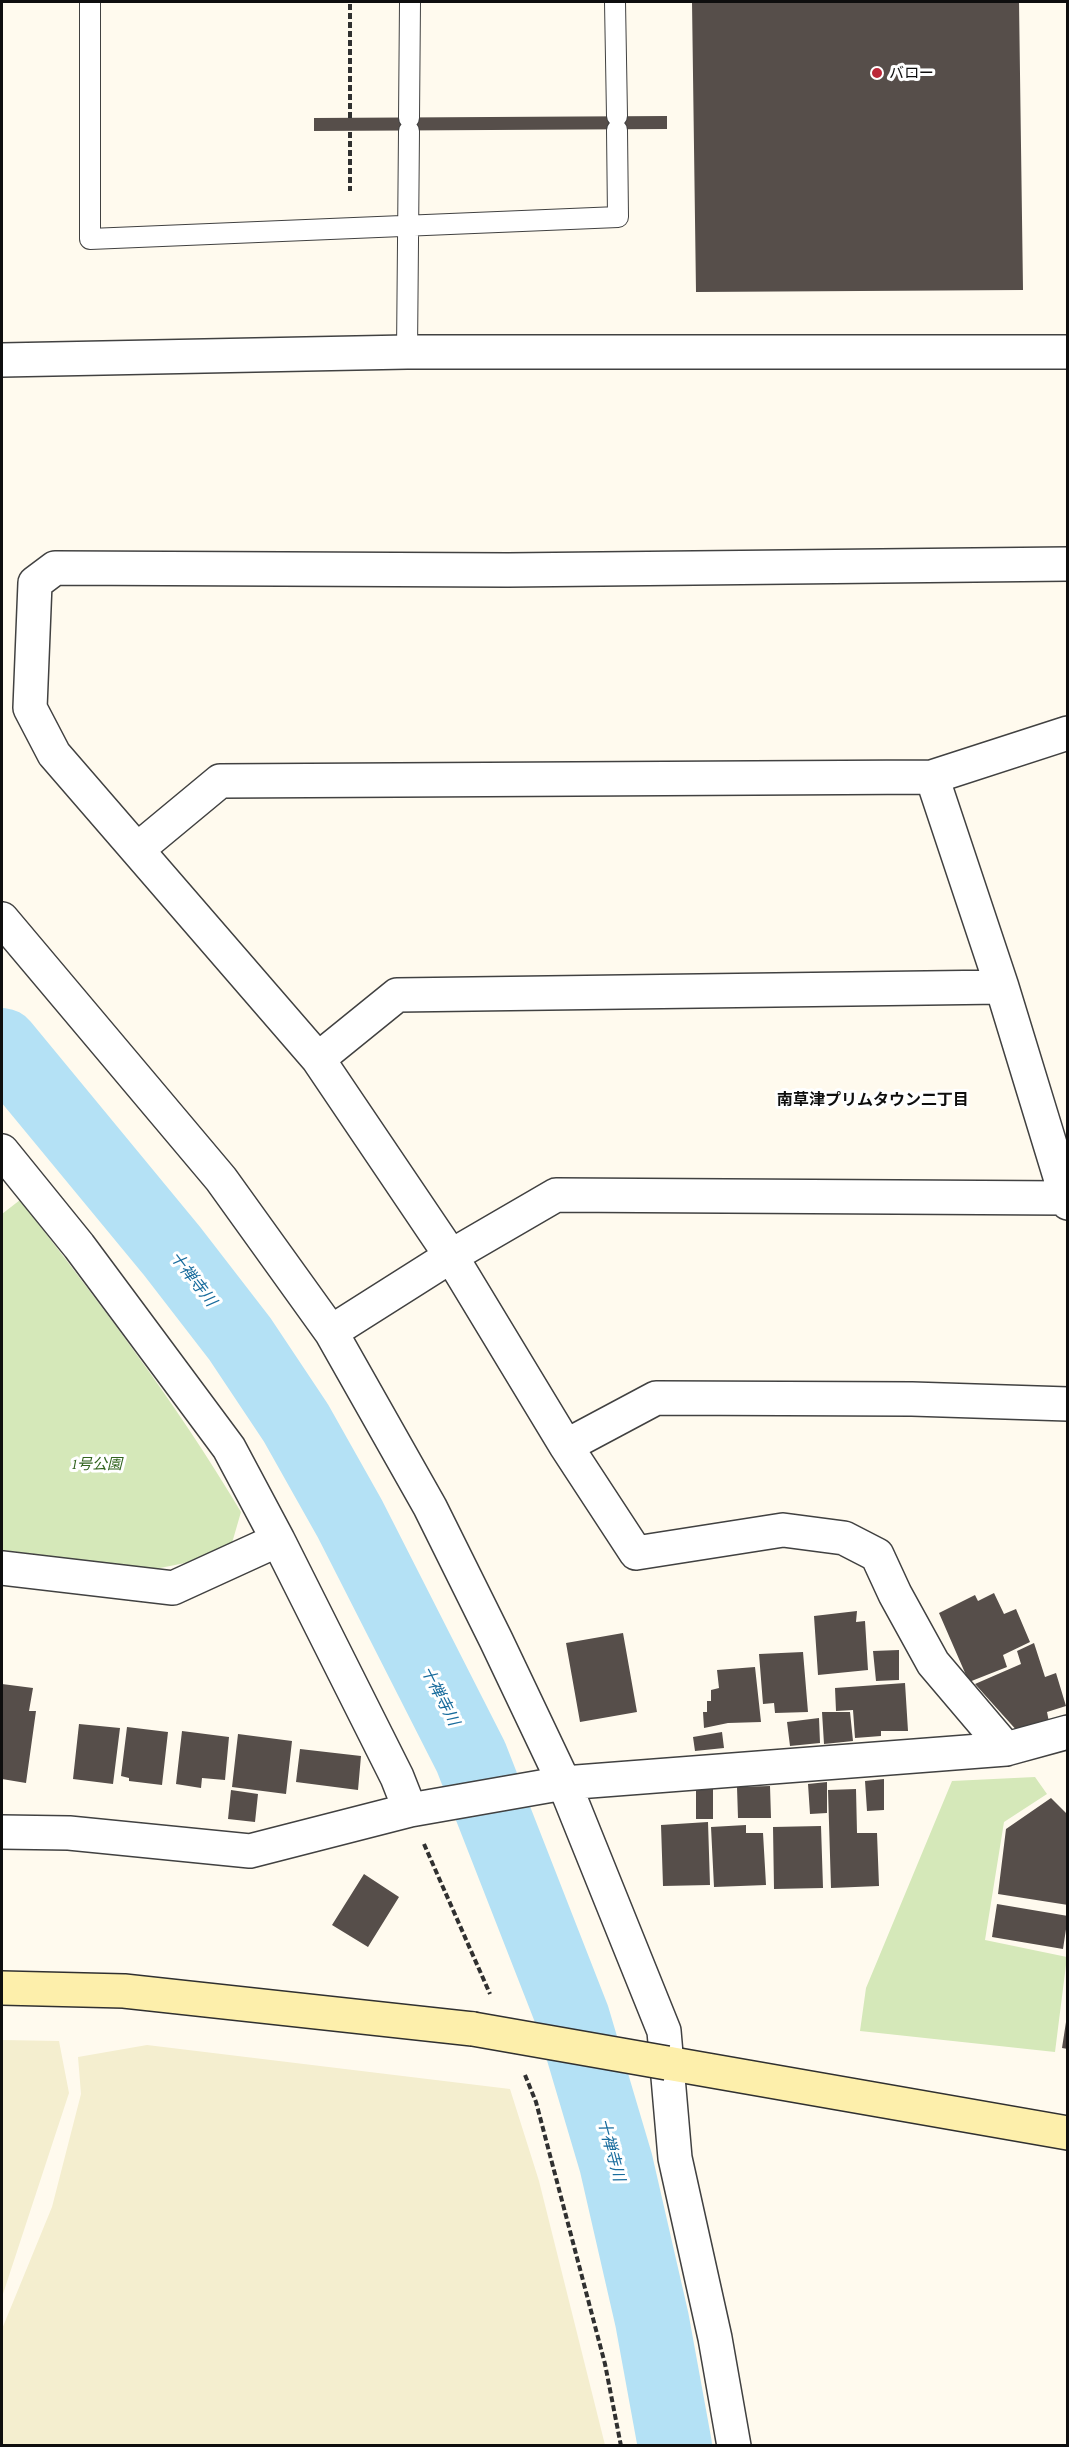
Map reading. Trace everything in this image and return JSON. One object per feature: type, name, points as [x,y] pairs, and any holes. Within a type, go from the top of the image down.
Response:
[{"type":"street","points":[[2,360],[407,352],[1068,352]]},
{"type":"street","points":[[1006,1749],[933,1663],[895,1594],[877,1555],[844,1538],[783,1530],[636,1553],[566,1446],[451,1256],[318,1059],[54,754],[30,708],[35,584],[55,568],[520,570],[1068,564]]},
{"type":"street","points":[[138,849],[220,781],[932,777],[1068,733]]},
{"type":"street","points":[[331,1332],[451,1256],[556,1195],[1067,1200],[1002,987],[932,777]]},
{"type":"street","points":[[2,919],[221,1179],[331,1332],[430,1507],[564,1783],[664,2031],[675,2158],[715,2338],[734,2445]]},
{"type":"street","points":[[318,1059],[398,995],[1002,987]]},
{"type":"street","points":[[2,1151],[79,1246],[229,1448],[398,1777],[410,1810]]},
{"type":"street","points":[[566,1446],[656,1398],[912,1399],[1068,1404]]},
{"type":"street","points":[[2,1568],[173,1588],[278,1540]]},
{"type":"street","points":[[2,1832],[69,1833],[250,1851],[410,1810],[564,1783],[1006,1749],[1068,1732]]},
{"type":"street","points":[[2,1988],[124,1991],[473,2029],[1068,2133]]},
{"type":"lane","points":[[90,2],[90,239],[618,218],[615,2]]},
{"type":"lane","points":[[407,352],[410,2]]},
{"type":"path","points":[[350,2],[350,118]]},
{"type":"path","points":[[350,132],[350,191]]},
{"type":"path","points":[[410,1810],[494,2005]]},
{"type":"path","points":[[522,2070],[536,2102],[605,2364],[621,2445]]},
{"type":"shaded area","points":[[2,2040],[59,2041],[69,2093],[2,2297]]},
{"type":"shaded area","points":[[147,2045],[510,2089],[539,2181],[605,2445],[2,2445],[2,2329],[52,2207],[81,2094],[78,2057]]},
{"type":"green space","name":"1号公園","points":[[20,1200],[135,1353],[216,1471],[241,1512],[232,1543],[190,1562],[155,1569],[2,1550],[2,1214]]},
{"type":"green space","points":[[1035,1777],[1047,1794],[1004,1822],[985,1940],[1067,1957],[1055,2052],[860,2031],[866,1988],[952,1781]]},
{"type":"building","points":[[692,2],[1019,2],[1023,290],[696,292]]},
{"type":"building","points":[[667,116],[667,129],[314,131],[314,118]]},
{"type":"building","points":[[994,1593],[1004,1614],[1016,1609],[1030,1642],[1003,1655],[1007,1667],[969,1682],[939,1613],[975,1595],[978,1601]]},
{"type":"building","points":[[857,1611],[856,1622],[865,1621],[868,1670],[818,1675],[814,1616]]},
{"type":"building","points":[[623,1633],[637,1712],[580,1722],[566,1643]]},
{"type":"building","points":[[1034,1643],[1045,1677],[1056,1673],[1066,1706],[1047,1712],[1049,1722],[1019,1733],[975,1684],[1021,1664],[1017,1651]]},
{"type":"building","points":[[899,1650],[899,1680],[876,1681],[873,1651]]},
{"type":"building","points":[[803,1652],[808,1712],[775,1713],[774,1703],[763,1704],[759,1654]]},
{"type":"building","points":[[755,1667],[761,1722],[728,1723],[704,1728],[703,1712],[707,1712],[707,1701],[711,1701],[711,1690],[719,1688],[717,1670]]},
{"type":"building","points":[[905,1683],[908,1731],[881,1731],[881,1736],[855,1738],[853,1710],[836,1711],[835,1688]]},
{"type":"building","points":[[2,1684],[33,1688],[29,1711],[36,1711],[26,1783],[2,1779]]},
{"type":"building","points":[[822,1712],[850,1712],[853,1741],[824,1744]]},
{"type":"building","points":[[819,1718],[820,1743],[790,1746],[787,1722]]},
{"type":"building","points":[[79,1724],[120,1728],[113,1784],[73,1779]]},
{"type":"building","points":[[127,1727],[168,1732],[162,1785],[129,1781],[129,1778],[121,1776]]},
{"type":"building","points":[[182,1731],[229,1737],[225,1780],[202,1778],[201,1788],[176,1784]]},
{"type":"building","points":[[722,1732],[724,1748],[695,1751],[693,1737]]},
{"type":"building","points":[[238,1734],[292,1741],[286,1794],[232,1787]]},
{"type":"building","points":[[300,1749],[361,1756],[358,1790],[296,1782]]},
{"type":"building","points":[[884,1779],[884,1810],[867,1811],[865,1781]]},
{"type":"building","points":[[827,1782],[827,1813],[810,1814],[808,1784]]},
{"type":"building","points":[[770,1786],[771,1818],[738,1818],[737,1787]]},
{"type":"building","points":[[713,1789],[713,1819],[696,1819],[696,1790]]},
{"type":"building","points":[[856,1789],[857,1833],[877,1833],[879,1886],[831,1888],[828,1790]]},
{"type":"building","points":[[231,1790],[258,1794],[255,1822],[228,1819]]},
{"type":"building","points":[[1051,1798],[1068,1815],[1068,1905],[998,1894],[1006,1829]]},
{"type":"building","points":[[708,1822],[710,1885],[663,1886],[661,1825]]},
{"type":"building","points":[[746,1825],[746,1833],[763,1833],[766,1885],[714,1887],[711,1827]]},
{"type":"building","points":[[821,1826],[823,1888],[774,1889],[773,1827]]},
{"type":"building","points":[[364,1874],[399,1897],[368,1947],[332,1925]]},
{"type":"building","points":[[997,1904],[1068,1916],[1063,1949],[992,1937]]},
{"type":"building","points":[[1066,2022],[1068,2022],[1068,2049],[1062,2048]]},
{"type":"waterway","name":"十禅寺川","points":[[2,1045],[172,1251],[240,1339],[296,1423],[350,1519],[471,1757],[573,2018],[616,2163],[652,2320],[675,2446]]},
{"type":"place","name":"バロー","points":[[877,73]]},
{"type":"district","name":"南草津プリムタウン二丁目","points":[[873,1100]]}]
